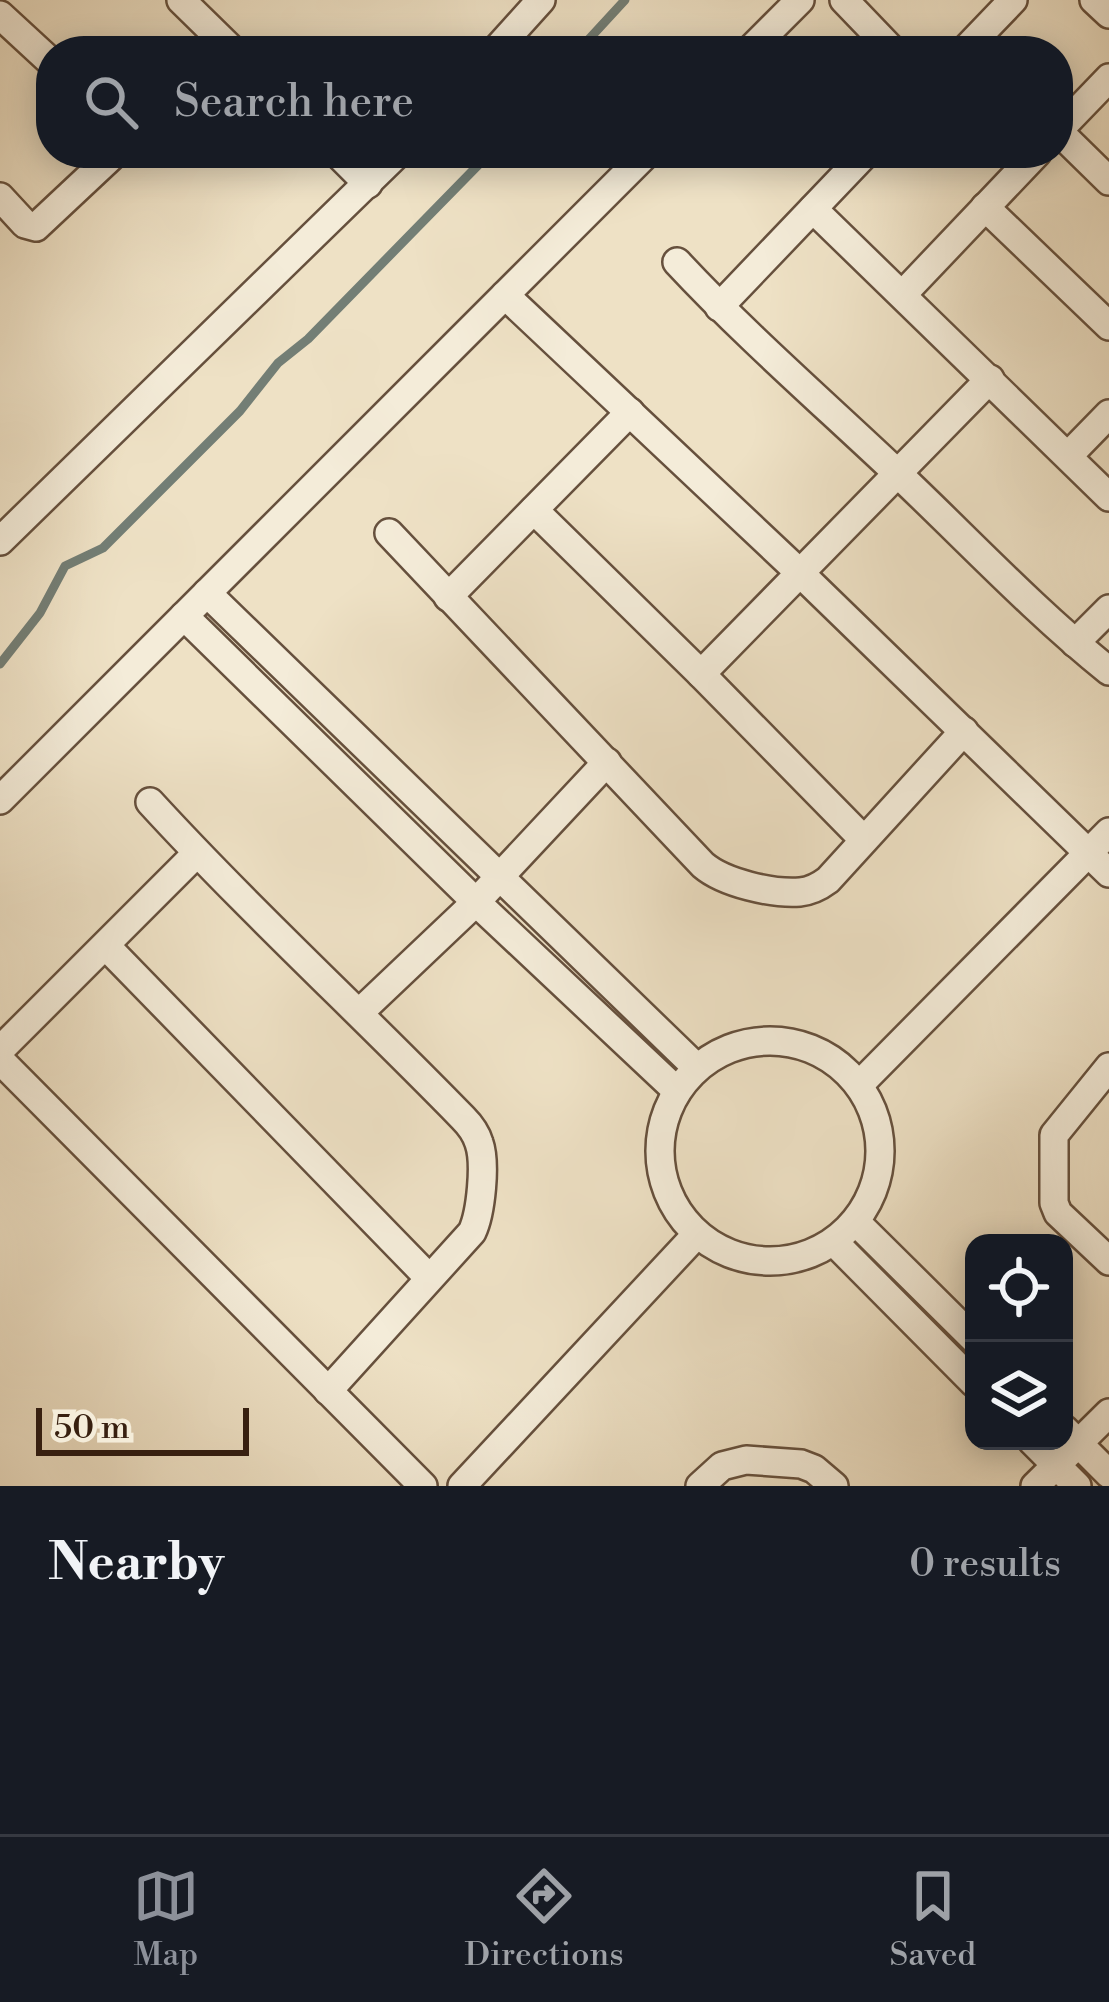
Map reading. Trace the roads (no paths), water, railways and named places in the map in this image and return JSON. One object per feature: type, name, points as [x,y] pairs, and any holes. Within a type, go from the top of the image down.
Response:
[{"type":"street","points":[[182,0],[214,36]]},
{"type":"street","points":[[509,36],[541,0]]},
{"type":"street","points":[[764,36],[800,0]]},
{"type":"street","points":[[844,0],[879,36]]},
{"type":"street","points":[[978,36],[1013,0]]},
{"type":"street","points":[[1094,0],[1109,14]]},
{"type":"street","points":[[0,15],[36,48]]},
{"type":"street","points":[[1073,115],[1109,78]]},
{"type":"street","points":[[1073,146],[1109,181]]},
{"type":"street","points":[[0,197],[25,224],[36,227],[99,168]]},
{"type":"street","points":[[352,168],[368,184]]},
{"type":"street","points":[[0,541],[383,168]]},
{"type":"street","points":[[0,800],[632,168]]},
{"type":"street","points":[[719,307],[852,168]]},
{"type":"street","points":[[903,294],[1023,168]]},
{"type":"street","points":[[985,207],[1109,326]]},
{"type":"street","points":[[813,209],[1109,496]]},
{"type":"street","points":[[677,262],[719,307],[1109,671]]},
{"type":"street","points":[[505,295],[1099,863]]},
{"type":"street","points":[[701,674],[990,379]]},
{"type":"street","points":[[448,597],[630,412]]},
{"type":"street","points":[[1069,455],[1109,414]]},
{"type":"street","points":[[534,511],[863,839]]},
{"type":"street","points":[[388,533],[703,865],[734,884],[798,892],[828,880],[964,731]]},
{"type":"street","points":[[207,592],[696,1066]]},
{"type":"street","points":[[1075,644],[1109,609]]},
{"type":"street","points":[[184,616],[676,1090]]},
{"type":"street","points":[[360,1012],[476,902],[607,763]]},
{"type":"street","points":[[150,802],[471,1127],[482,1148],[479,1214],[472,1232],[328,1391]]},
{"type":"street","points":[[860,1084],[1099,863],[1109,832]]},
{"type":"street","points":[[0,1050],[197,854]]},
{"type":"street","points":[[106,946],[429,1278]]},
{"type":"street","points":[[751,1040],[812,1047],[860,1084],[880,1129],[878,1178],[856,1222],[834,1242],[789,1261],[740,1258],[697,1234],[666,1191],[659,1139],[676,1090],[696,1066],[751,1040]]},
{"type":"street","points":[[0,1060],[423,1486]]},
{"type":"street","points":[[1109,1067],[1059,1127],[1052,1144],[1058,1213],[1109,1261]]},
{"type":"street","points":[[856,1222],[965,1330]]},
{"type":"street","points":[[462,1486],[697,1234]]},
{"type":"street","points":[[834,1242],[965,1374]]},
{"type":"street","points":[[1073,1435],[1109,1413]]},
{"type":"street","points":[[1073,1438],[1109,1474]]},
{"type":"street","points":[[1041,1450],[1077,1486]]},
{"type":"street","points":[[1035,1486],[1057,1465],[1064,1450]]},
{"type":"street","points":[[700,1486],[722,1466],[746,1460],[801,1464],[834,1486]]},
{"type":"waterway","points":[[592,36],[625,0]]},
{"type":"waterway","points":[[0,664],[40,613],[65,566],[103,548],[240,411],[278,363],[308,339],[475,168]]}]
